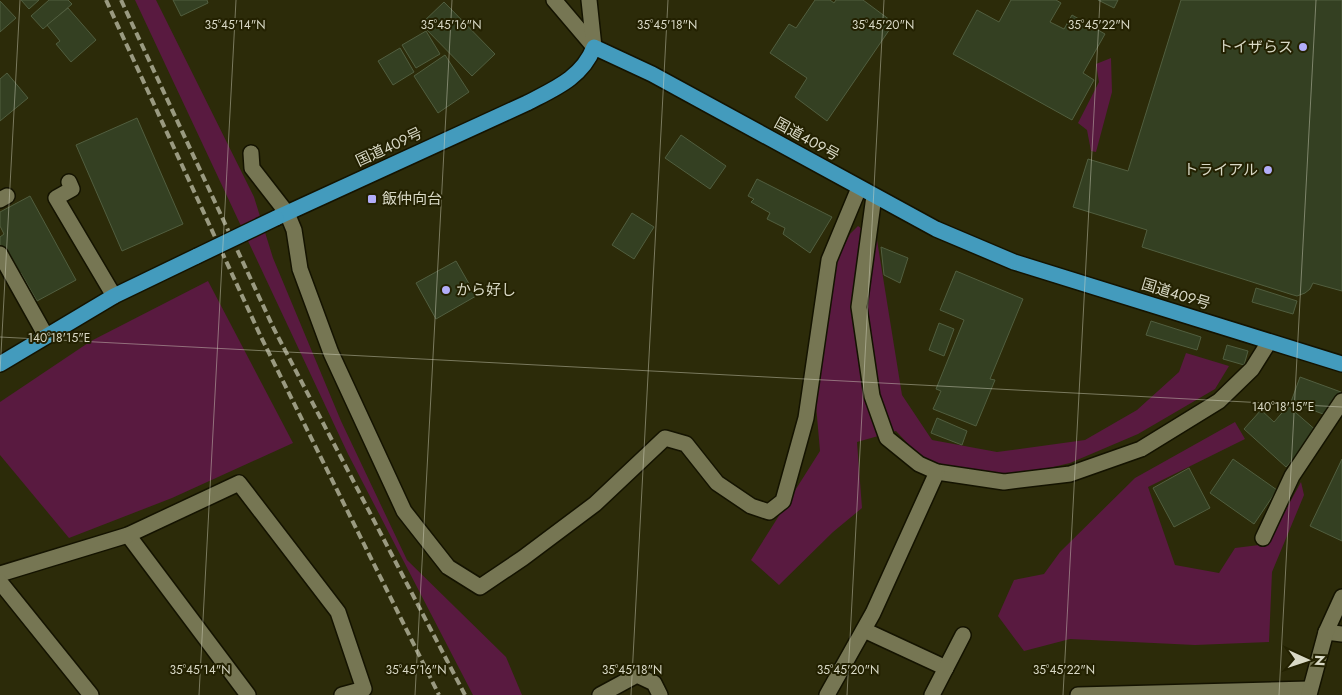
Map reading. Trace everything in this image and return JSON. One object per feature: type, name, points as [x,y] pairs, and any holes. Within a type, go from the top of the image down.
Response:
[{"type":"highway","name":"国道409号","points":[[0,364],[114,296],[282,215],[566,83],[589,61],[594,47],[652,74],[936,229],[1014,262],[1342,364]]},
{"type":"street","points":[[554,0],[594,47]]},
{"type":"street","points":[[588,0],[594,47]]},
{"type":"street","points":[[250,153],[252,168],[282,215],[294,230],[300,269],[331,353],[404,511],[448,566],[480,587],[523,558],[595,504],[665,438],[686,444],[717,483],[751,506],[769,512],[783,501],[806,418],[829,260],[859,188]]},
{"type":"street","points":[[69,182],[72,189],[56,198],[114,296]]},
{"type":"street","points":[[874,196],[859,306],[872,396],[887,438],[919,464],[937,472],[1004,482],[1070,474],[1141,449],[1219,401],[1252,369],[1269,342]]},
{"type":"street","points":[[0,254],[46,336]]},
{"type":"street","points":[[1263,538],[1292,476],[1342,401]]},
{"type":"street","points":[[827,695],[873,613],[937,472]]},
{"type":"street","points":[[0,574],[128,535],[240,483],[338,612],[364,689],[342,695]]},
{"type":"street","points":[[128,535],[248,695]]},
{"type":"street","points":[[0,582],[91,695]]},
{"type":"street","points":[[1072,695],[1309,692],[1326,632],[1342,597]]},
{"type":"street","points":[[864,630],[946,668]]},
{"type":"street","points":[[1326,632],[1342,634]]},
{"type":"street","points":[[932,695],[963,635]]},
{"type":"street","points":[[600,695],[637,675],[654,683],[660,695]]},
{"type":"shaded area","points":[[135,0],[156,0],[254,197],[273,258],[341,421],[407,560],[506,657],[522,695],[473,695],[348,454]]},
{"type":"shaded area","points":[[1111,58],[1112,92],[1096,152],[1091,151],[1087,130],[1078,123],[1099,82],[1096,64]]},
{"type":"shaded area","points":[[858,226],[877,240],[902,395],[932,440],[997,452],[1085,440],[1137,410],[1179,372],[1186,353],[1229,366],[1215,389],[1138,434],[1070,463],[1028,473],[994,473],[953,468],[924,461],[896,431],[857,442],[862,508],[833,532],[779,585],[751,560],[820,451],[816,405],[830,300],[837,260],[850,234]]},
{"type":"shaded area","points":[[208,281],[293,443],[172,498],[69,538],[0,455],[0,402],[91,341]]},
{"type":"shaded area","points":[[1235,422],[1245,439],[1148,487],[1175,565],[1219,573],[1235,548],[1267,544],[1301,482],[1304,495],[1272,572],[1269,642],[1195,645],[1070,639],[1024,651],[998,616],[1014,580],[1044,574],[1060,552],[1135,478]]},
{"type":"building","points":[[21,0],[39,0],[29,9]]},
{"type":"building","points":[[49,0],[68,0],[72,4],[43,29],[31,16]]},
{"type":"building","points":[[173,0],[207,0],[208,3],[181,16]]},
{"type":"building","points":[[815,0],[830,0],[834,3],[836,0],[863,0],[894,23],[827,121],[795,97],[807,78],[770,53],[789,24],[796,28]]},
{"type":"building","points":[[1011,0],[1056,0],[1061,3],[1050,22],[1064,29],[1072,15],[1105,34],[1083,73],[1094,80],[1072,120],[953,54],[977,10],[999,22]]},
{"type":"building","points":[[1098,0],[1118,0],[1114,8]]},
{"type":"building","points":[[1181,0],[1342,0],[1342,291],[1313,283],[1305,293],[1297,296],[1290,294],[1142,247],[1147,230],[1073,207],[1088,159],[1128,171]]},
{"type":"building","points":[[0,1],[16,18],[0,32]]},
{"type":"building","points":[[444,2],[495,54],[472,76],[421,24]]},
{"type":"building","points":[[68,8],[96,40],[71,62],[56,44],[60,41],[47,25]]},
{"type":"building","points":[[426,31],[440,54],[416,68],[402,45]]},
{"type":"building","points":[[400,48],[414,72],[393,85],[378,61]]},
{"type":"building","points":[[445,55],[469,92],[438,113],[414,76]]},
{"type":"building","points":[[7,73],[28,98],[0,121],[0,79]]},
{"type":"building","points":[[137,118],[183,224],[122,251],[76,145]]},
{"type":"building","points":[[681,135],[726,166],[710,189],[665,158]]},
{"type":"building","points":[[757,179],[832,217],[810,253],[783,234],[785,228],[767,219],[770,213],[751,202],[754,199],[748,196]]},
{"type":"building","points":[[30,196],[76,280],[37,301],[21,273],[15,276],[0,248],[0,237],[4,234],[0,226],[0,212]]},
{"type":"building","points":[[632,213],[654,227],[634,259],[612,245]]},
{"type":"building","points":[[881,247],[908,258],[900,283],[884,275]]},
{"type":"building","name":"から好し","points":[[456,261],[476,296],[436,319],[416,283]]},
{"type":"building","points":[[956,271],[1023,299],[990,379],[995,380],[976,426],[933,409],[941,391],[936,389],[964,320],[940,310]]},
{"type":"building","points":[[1256,288],[1297,301],[1293,314],[1252,302]]},
{"type":"building","points":[[1151,321],[1201,337],[1197,350],[1146,335]]},
{"type":"building","points":[[939,323],[954,329],[944,356],[929,350]]},
{"type":"building","points":[[1227,345],[1248,351],[1244,365],[1223,359]]},
{"type":"building","points":[[1300,377],[1341,392],[1331,417],[1291,402]]},
{"type":"building","points":[[1288,406],[1318,432],[1286,467],[1244,429],[1261,410],[1274,422]]},
{"type":"building","points":[[937,418],[967,431],[962,445],[931,433]]},
{"type":"building","points":[[1233,459],[1277,490],[1254,524],[1210,493]]},
{"type":"building","points":[[1342,459],[1342,541],[1310,526]]},
{"type":"building","points":[[1189,468],[1210,508],[1174,527],[1153,488]]},
{"type":"railway","points":[[106,0],[261,337],[439,695]]},
{"type":"railway","points":[[121,0],[274,329],[465,695]]},
{"type":"place","name":"トイザらス","points":[[1303,47]]},
{"type":"place","name":"トライアル","points":[[1268,170]]},
{"type":"place","name":"飯仲向台","points":[[372,199]]},
{"type":"place","name":"から好し","points":[[446,290]]}]
